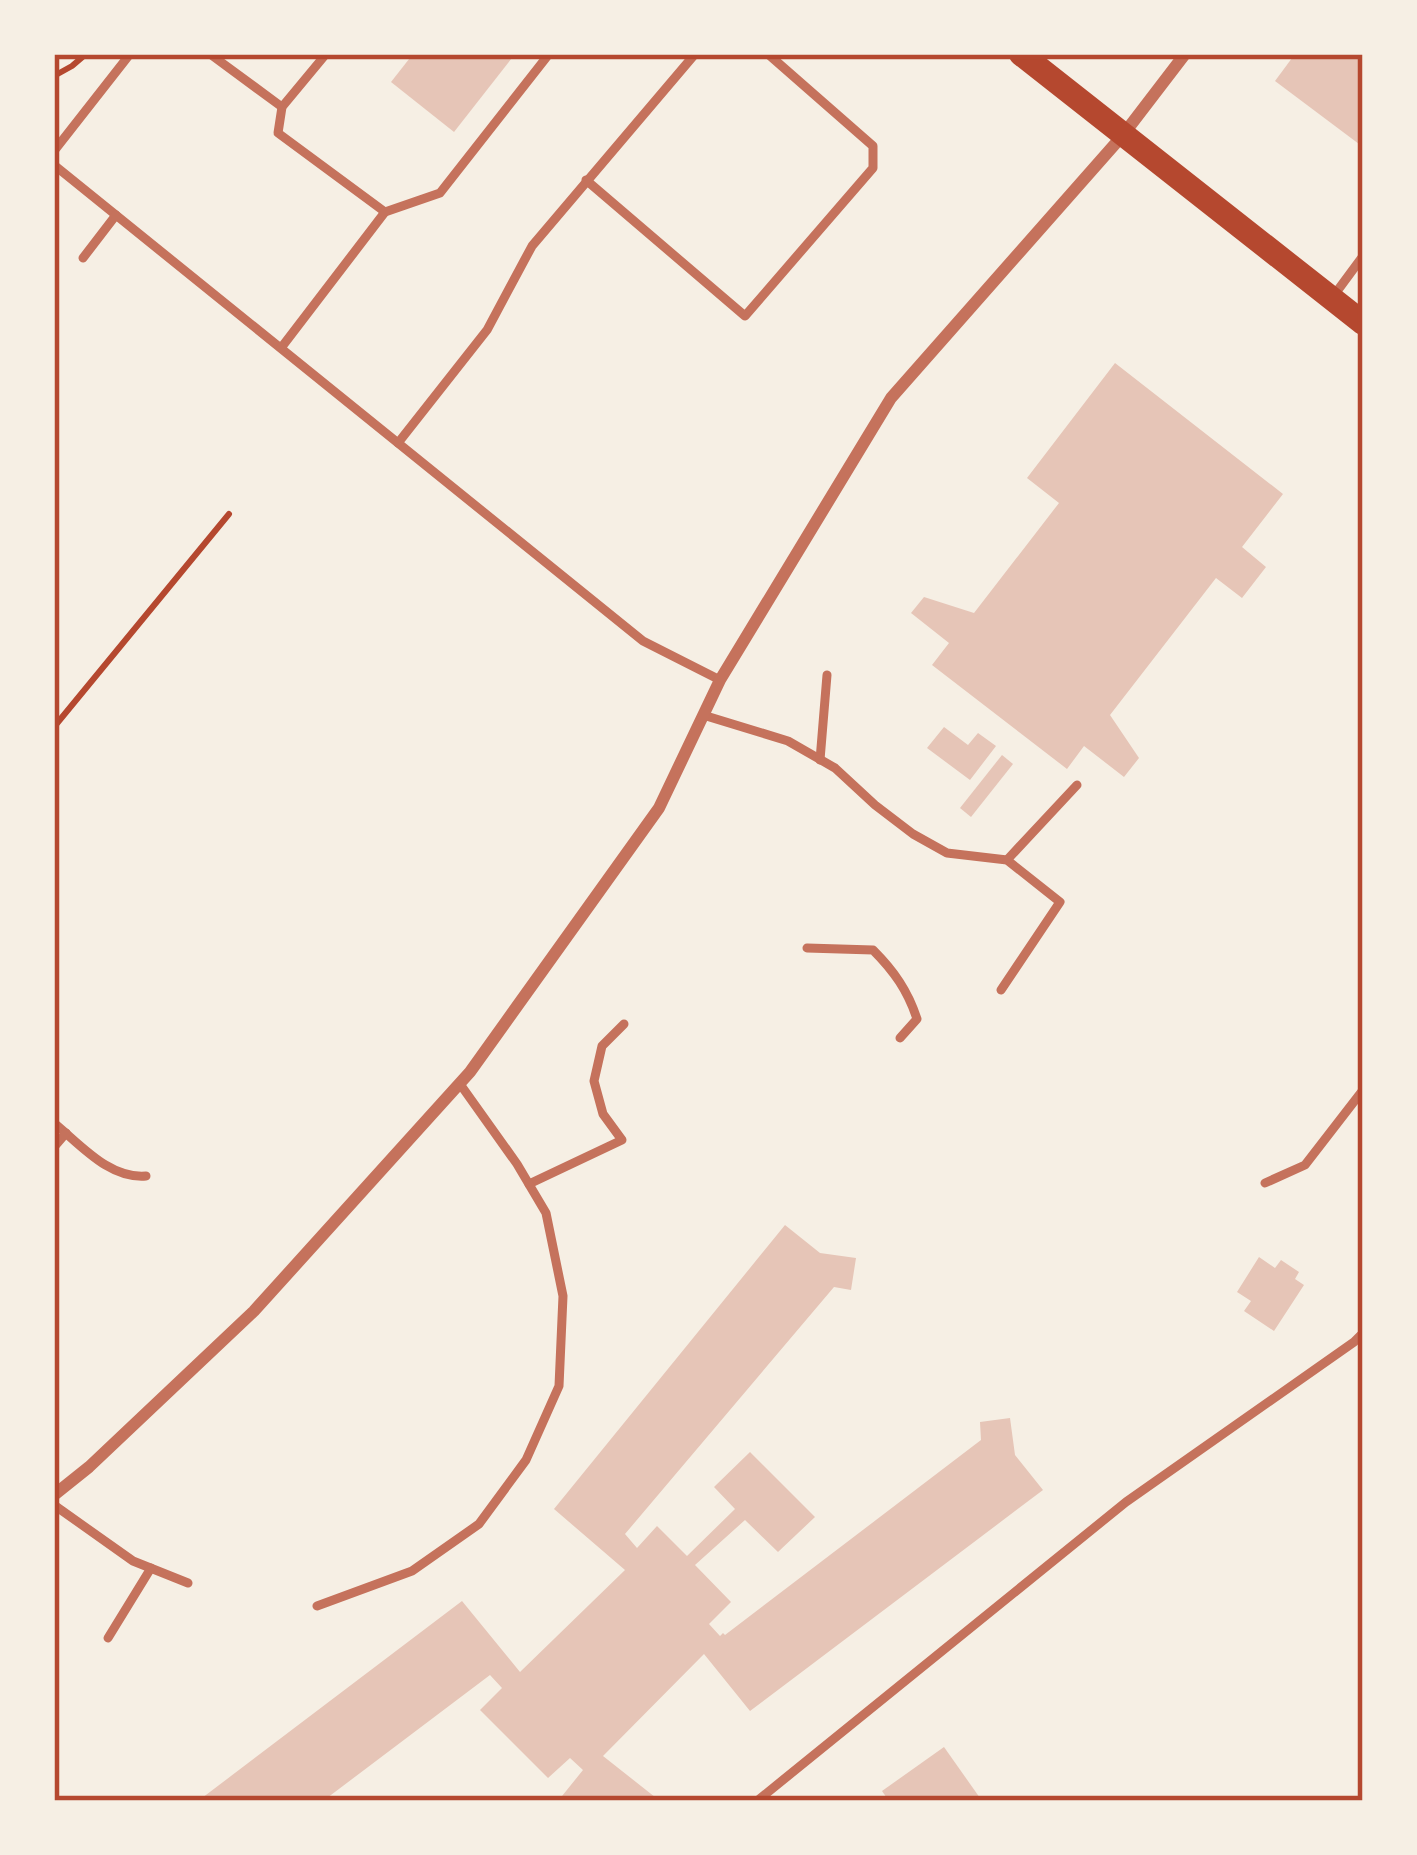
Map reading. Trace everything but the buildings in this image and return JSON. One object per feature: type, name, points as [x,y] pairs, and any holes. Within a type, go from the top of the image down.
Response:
[{"type":"main road","points":[[1022,54],[1363,323]]},
{"type":"street","points":[[54,1496],[254,1311],[460,1084],[659,808],[720,680],[891,398],[1123,135],[1185,54]]},
{"type":"lane","points":[[54,151],[130,54]]},
{"type":"lane","points":[[210,54],[282,107]]},
{"type":"lane","points":[[326,54],[282,107],[278,133],[385,212]]},
{"type":"lane","points":[[280,349],[385,212],[440,194],[549,54]]},
{"type":"lane","points":[[398,443],[488,330],[532,246],[695,54]]},
{"type":"lane","points":[[586,181],[745,316],[873,168],[873,146],[768,54]]},
{"type":"lane","points":[[54,164],[643,641],[720,680]]},
{"type":"lane","points":[[83,258],[116,215]]},
{"type":"lane","points":[[1332,298],[1363,256]]},
{"type":"lane","points":[[820,760],[827,675]]},
{"type":"lane","points":[[703,715],[788,741],[835,768],[913,834],[947,853],[1007,860],[1060,902],[1001,990]]},
{"type":"lane","points":[[1007,860],[1077,785]]},
{"type":"lane","points":[[807,948],[873,950],[910,997],[917,1019],[899,1037]]},
{"type":"lane","points":[[529,1184],[622,1140],[603,1114],[594,1081],[602,1046],[624,1024]]},
{"type":"lane","points":[[317,1606],[412,1571],[479,1524],[526,1460],[559,1386],[563,1296],[546,1213],[460,1084]]},
{"type":"lane","points":[[1265,1183],[1305,1165],[1363,1090]]},
{"type":"lane","points":[[54,1123],[114,1171],[133,1178],[146,1176]]},
{"type":"lane","points":[[54,1147],[66,1133]]},
{"type":"lane","points":[[757,1801],[1126,1502],[1363,1333]]},
{"type":"lane","points":[[54,1505],[133,1561],[188,1583]]},
{"type":"lane","points":[[108,1638],[151,1568]]},
{"type":"path","points":[[54,76],[86,54]]},
{"type":"path","points":[[54,727],[229,514]]}]
